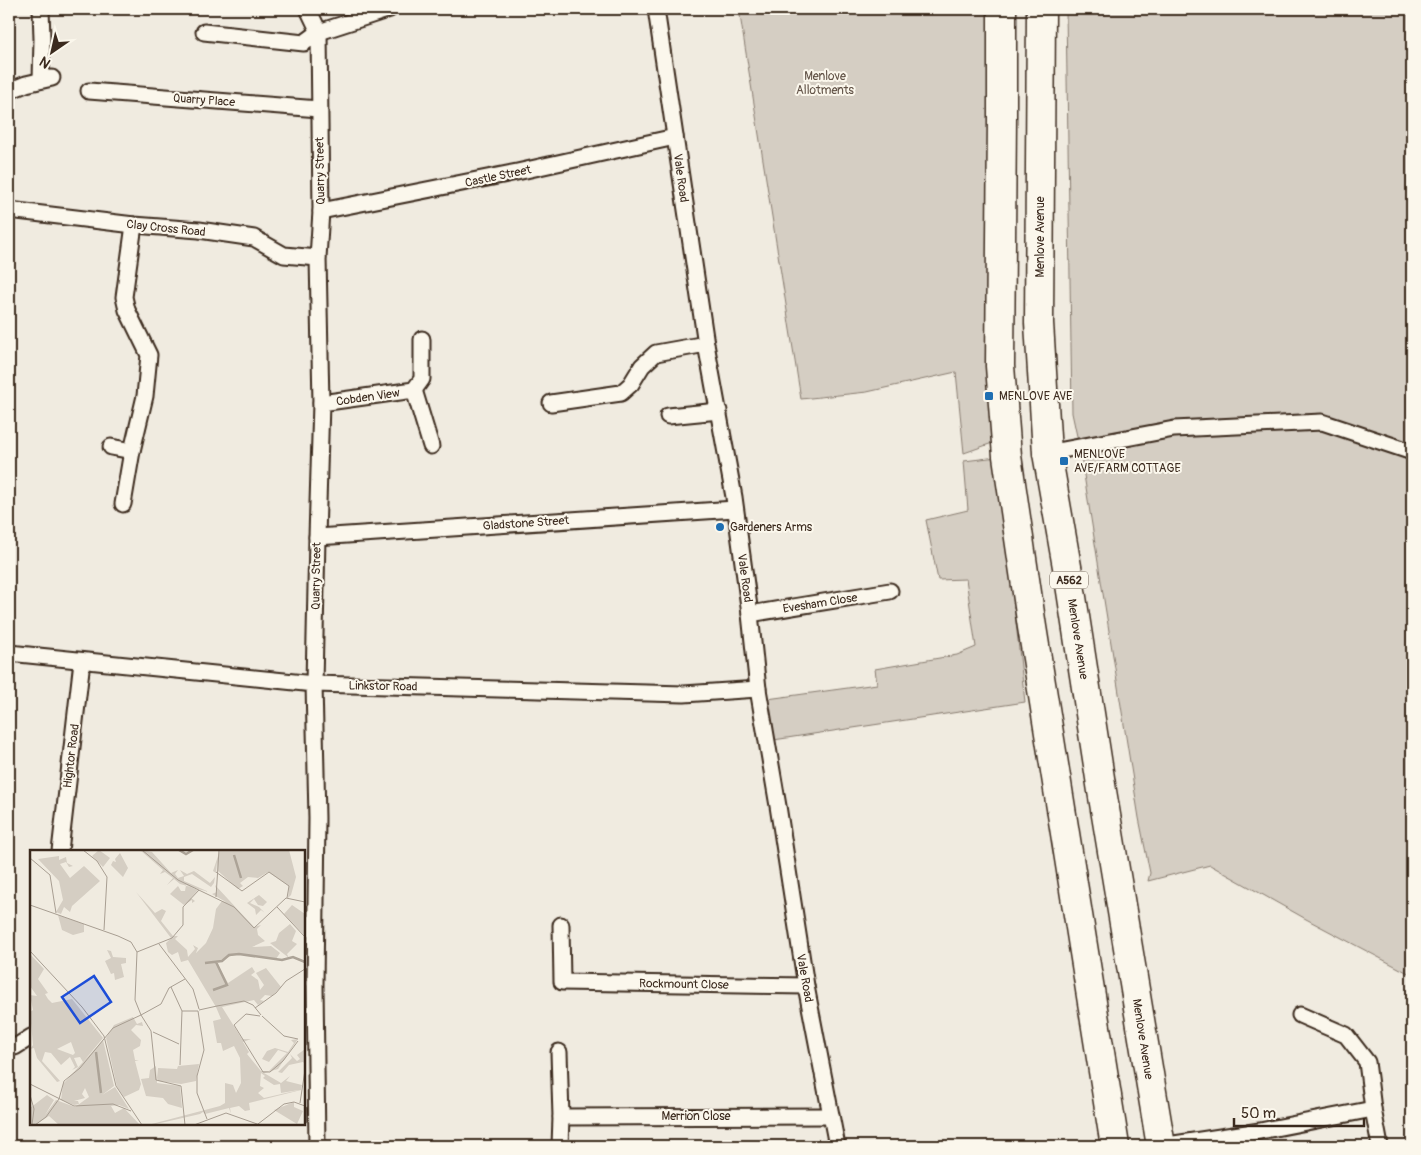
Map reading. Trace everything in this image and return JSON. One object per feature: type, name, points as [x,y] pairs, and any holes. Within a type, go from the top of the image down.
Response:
[{"type":"highway","points":[[1002,9],[1000,366],[1007,456],[1035,646],[1115,1146]]},
{"type":"highway","name":"Menlove Avenue","points":[[1041,9],[1039,323],[1047,453],[1161,1146]]},
{"type":"highway","points":[[1007,456],[1047,453]]},
{"type":"street","points":[[9,91],[46,79],[41,9]]},
{"type":"street","name":"Quarry Street","points":[[308,9],[320,32],[321,212],[318,258],[321,403],[314,684],[316,818],[314,985],[317,1146]]},
{"type":"street","points":[[204,32],[304,43],[320,32],[390,9]]},
{"type":"street","name":"Vale Road","points":[[656,9],[706,344],[736,509],[758,689],[806,986],[837,1146]]},
{"type":"street","name":"Quarry Place","points":[[89,91],[320,109]]},
{"type":"street","name":"Castle Street","points":[[321,212],[675,137]]},
{"type":"street","name":"Clay Cross Road","points":[[9,210],[134,225],[199,230],[254,238],[284,255],[318,258]]},
{"type":"street","points":[[123,504],[132,452],[145,396],[149,355],[127,310],[124,297],[134,225]]},
{"type":"street","name":"Cobden View","points":[[321,403],[414,390],[422,379],[422,339]]},
{"type":"street","points":[[551,403],[621,393],[631,384],[642,366],[656,353],[706,344]]},
{"type":"street","name":"Cobden View","points":[[414,390],[431,446]]},
{"type":"street","points":[[668,416],[718,411]]},
{"type":"street","points":[[1047,453],[1174,429],[1322,422],[1412,452]]},
{"type":"street","points":[[111,448],[132,452]]},
{"type":"street","name":"Gladstone Street","points":[[317,537],[736,509]]},
{"type":"street","name":"Evesham Close","points":[[750,614],[890,591]]},
{"type":"street","name":"Linkstor Road","points":[[9,653],[314,684],[684,694],[758,689]]},
{"type":"street","name":"Hightor Road","points":[[60,850],[82,661]]},
{"type":"street","name":"Rockmount Close","points":[[561,925],[562,982],[806,986]]},
{"type":"street","points":[[1300,1014],[1346,1035],[1367,1062],[1380,1146]]},
{"type":"street","points":[[9,1046],[16,1047],[30,1039]]},
{"type":"street","points":[[558,1052],[561,1117],[560,1146]]},
{"type":"street","points":[[1161,1146],[1260,1131],[1373,1109]]},
{"type":"street","name":"Merrion Close","points":[[561,1117],[831,1116]]},
{"type":"green space","name":"Menlove Allotments","points":[[739,9],[988,9],[988,251],[998,441],[964,453],[956,372],[867,392],[801,399]]},
{"type":"green space","points":[[1066,9],[1412,9],[1412,975],[1306,919],[1210,865],[1148,881],[1150,873],[1139,818],[1080,450],[1072,413]]},
{"type":"green space","points":[[997,457],[1025,702],[767,741],[760,700],[877,684],[875,669],[957,655],[976,647],[966,579],[938,580],[926,520],[968,510],[964,461]]},
{"type":"place","name":"MENLOVE AVE","points":[[989,396]]},
{"type":"place","name":"MENLOVE AVE/FARM COTTAGE","points":[[1064,461]]},
{"type":"place","name":"Gardeners Arms","points":[[720,527]]}]
